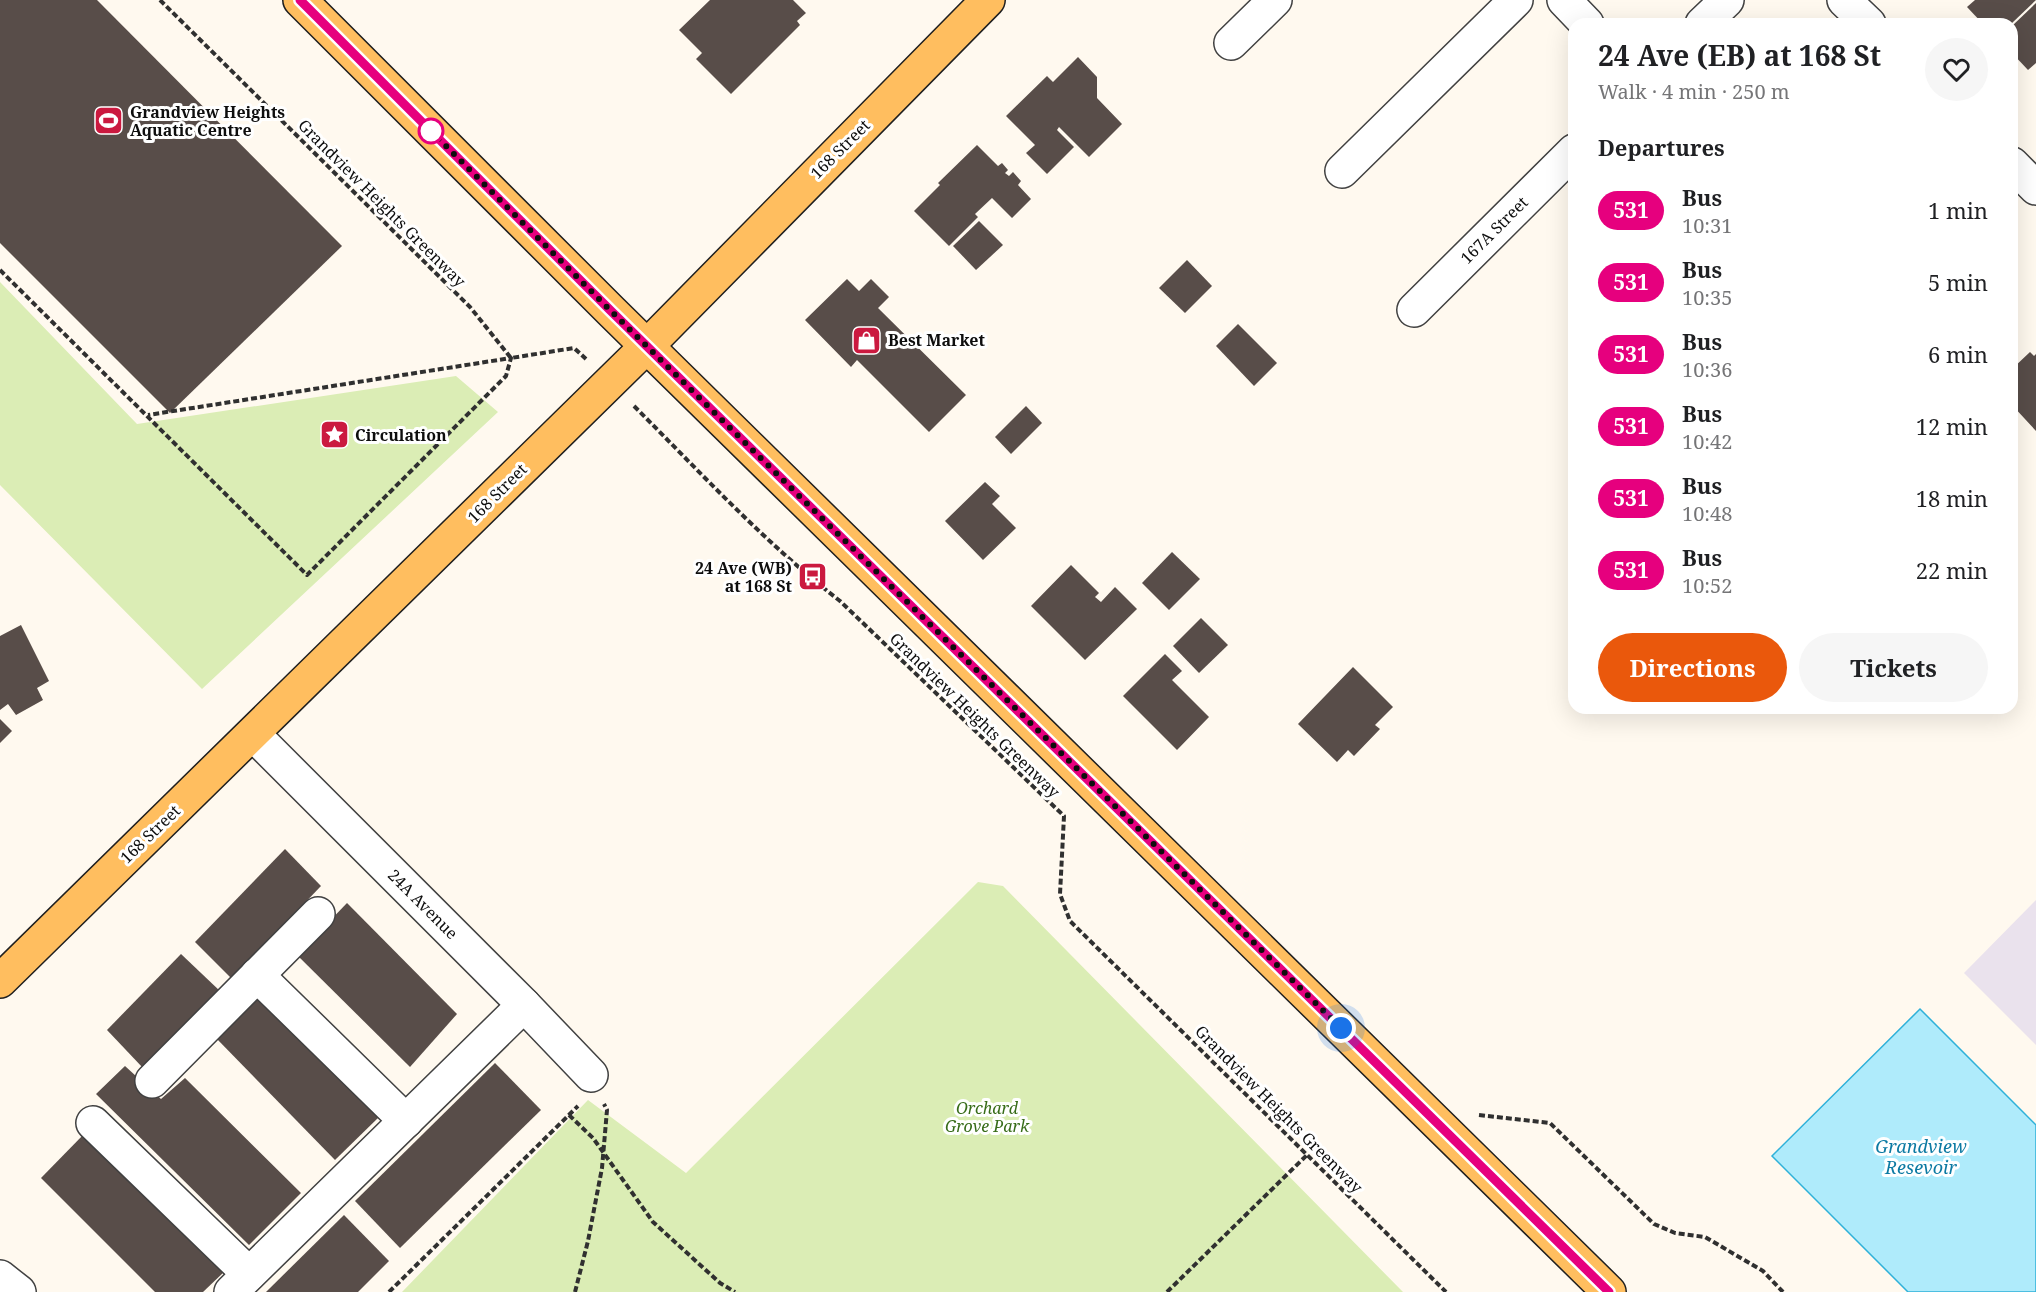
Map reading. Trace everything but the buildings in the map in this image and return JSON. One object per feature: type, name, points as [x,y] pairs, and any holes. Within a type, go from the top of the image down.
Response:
[{"type":"main road","points":[[300,0],[647,346],[1430,1115],[1601,1289]]},
{"type":"main road","name":"168 Street","points":[[0,981],[647,346],[988,0]]},
{"type":"street","points":[[1231,43],[1275,0]]},
{"type":"street","points":[[1342,171],[1516,0]]},
{"type":"street","points":[[1564,0],[1581,18]]},
{"type":"street","points":[[1708,18],[1726,0]]},
{"type":"street","points":[[1844,0],[1863,18]]},
{"type":"street","name":"167A Street","points":[[1414,310],[1568,157]]},
{"type":"street","points":[[2018,170],[2036,188]]},
{"type":"street","name":"24A Avenue","points":[[253,734],[524,1005],[591,1076]]},
{"type":"street","points":[[152,1081],[318,914]]},
{"type":"street","points":[[257,975],[406,1121]]},
{"type":"street","points":[[93,1123],[240,1283],[524,1005]]},
{"type":"street","points":[[0,1277],[19,1292]]},
{"type":"path","name":"Grandview Heights Greenway","points":[[160,0],[470,307],[511,358]]},
{"type":"path","points":[[0,270],[307,575],[506,376],[511,358]]},
{"type":"path","points":[[148,415],[574,348]]},
{"type":"path","name":"Grandview Heights Greenway","points":[[645,417],[699,474],[801,571],[840,601],[1064,816],[1060,894],[1070,921],[1446,1292]]},
{"type":"path","points":[[389,1292],[586,1097],[591,1076]]},
{"type":"path","points":[[575,1292],[590,1231],[603,1153],[607,1110],[591,1076]]},
{"type":"path","points":[[569,1115],[592,1138],[653,1222],[720,1283],[735,1292]]},
{"type":"path","points":[[1430,1115],[1484,1115],[1550,1123],[1654,1224],[1675,1233],[1705,1237],[1763,1271],[1783,1292]]},
{"type":"path","points":[[1167,1292],[1308,1154]]},
{"type":"shaded area","points":[[2036,900],[2036,1045],[1964,973]]},
{"type":"green space","points":[[0,282],[137,424],[456,376],[498,412],[202,689],[0,485]]},
{"type":"green space","name":"Orchard Grove Park","points":[[978,882],[1003,886],[1403,1292],[402,1292],[588,1100],[686,1173]]},
{"type":"water","name":"Grandview Resevoir","points":[[1920,1009],[2036,1125],[2036,1292],[1908,1292],[1772,1156]]},
{"type":"bus line","name":"531","points":[[300,0],[611,311],[1609,1292]]},
{"type":"place","name":"Grandview Heights Aquatic Centre","points":[[109,121]]},
{"type":"place","name":"Best Market","points":[[867,340]]},
{"type":"place","name":"Circulation","points":[[334,435]]},
{"type":"place","name":"24 Ave (WB) at 168 St","points":[[813,577]]},
{"type":"route","points":[[431,131],[611,311],[1341,1028]]}]
